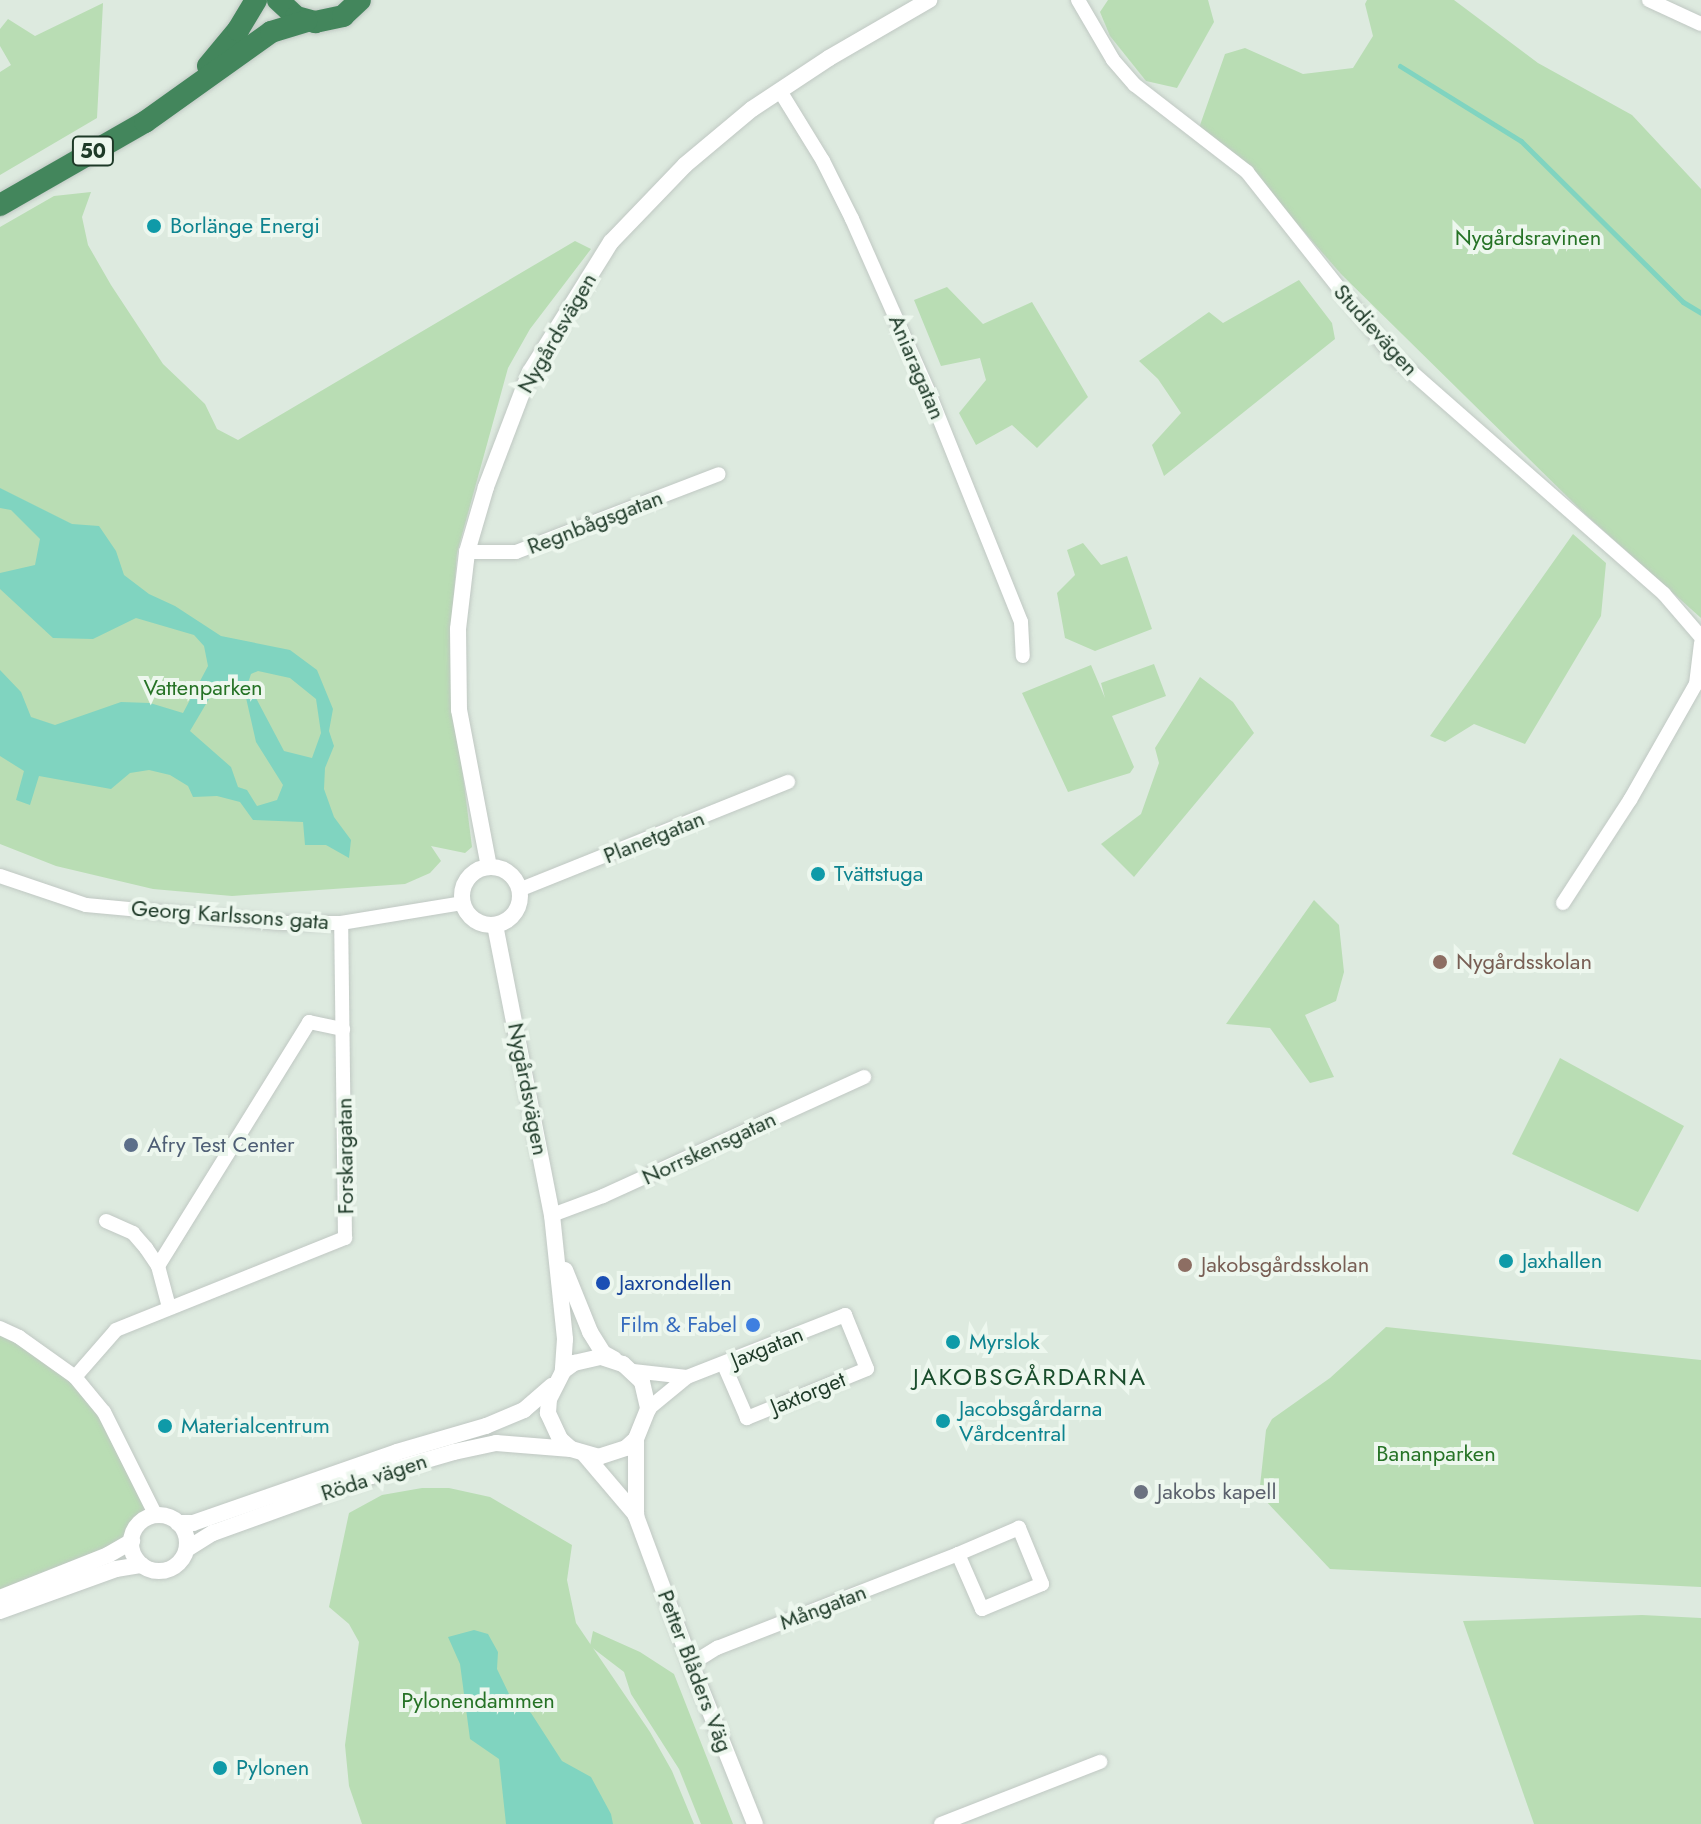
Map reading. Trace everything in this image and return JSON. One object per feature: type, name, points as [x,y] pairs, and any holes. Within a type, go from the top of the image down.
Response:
[{"type":"highway","name":"50","points":[[183,94],[238,30],[256,0]]},
{"type":"highway","points":[[278,0],[286,10],[306,21],[334,20],[350,11],[360,0]]},
{"type":"highway","name":"50","points":[[0,205],[145,122],[271,32],[306,21]]},
{"type":"street","name":"Nygårdsvägen","points":[[489,867],[459,710],[458,629],[467,552],[491,473],[530,372],[611,242],[685,165],[780,91],[929,0]]},
{"type":"street","name":"Studievägen","points":[[1078,0],[1113,60],[1135,85],[1223,150],[1269,197],[1391,354],[1664,594],[1701,640],[1696,684],[1630,800],[1563,903]]},
{"type":"street","points":[[1649,0],[1701,24]]},
{"type":"street","name":"Aniaragatan","points":[[780,91],[823,161],[852,219],[929,393],[1021,622],[1023,656]]},
{"type":"street","name":"Regnbågsgatan","points":[[467,552],[516,552],[719,474]]},
{"type":"street","name":"Planetgatan","points":[[519,890],[788,782]]},
{"type":"street","points":[[489,867],[505,871],[519,890],[517,908],[512,916],[495,925],[479,922],[463,903],[467,879],[489,867]]},
{"type":"street","name":"Georg Karlssons gata","points":[[0,876],[86,905],[281,923],[341,923],[463,903]]},
{"type":"street","name":"Forskargatan","points":[[75,1377],[116,1330],[345,1238],[341,923]]},
{"type":"street","name":"Nygårdsvägen","points":[[495,925],[558,1253],[565,1339],[558,1378]]},
{"type":"street","points":[[158,1266],[309,1022],[343,1029]]},
{"type":"street","name":"Norrskensgatan","points":[[552,1215],[603,1196],[864,1077]]},
{"type":"street","points":[[106,1221],[133,1233],[158,1266],[169,1307]]},
{"type":"street","name":"Nygårdsvägen","points":[[558,1253],[590,1332],[603,1353],[615,1360]]},
{"type":"street","name":"Jaxgatan","points":[[648,1409],[687,1377],[845,1315]]},
{"type":"street","name":"Jaxtorget","points":[[724,1365],[747,1418],[867,1369],[845,1315]]},
{"type":"street","points":[[0,1328],[19,1337],[75,1377],[104,1412],[156,1516],[178,1523],[187,1539],[187,1549],[177,1565],[169,1569],[155,1571],[142,1565],[116,1569],[0,1611]]},
{"type":"street","points":[[587,1358],[615,1360],[633,1371],[642,1382],[648,1409],[636,1439],[613,1454],[578,1452],[552,1427],[548,1413],[558,1378],[587,1358]]},
{"type":"street","name":"Jaxgatan","points":[[633,1371],[687,1377]]},
{"type":"street","name":"Röda vägen","points":[[178,1523],[193,1523],[397,1452],[486,1426],[524,1410],[558,1378]]},
{"type":"street","name":"Petter Blåders Väg","points":[[636,1439],[636,1516],[755,1824]]},
{"type":"street","name":"Röda vägen","points":[[187,1549],[227,1528],[371,1476],[454,1452],[496,1443],[578,1452]]},
{"type":"street","name":"Petter Blåders Väg","points":[[578,1452],[636,1516]]},
{"type":"street","points":[[0,1598],[108,1555],[132,1541],[138,1526],[156,1516]]},
{"type":"street","name":"Mångatan","points":[[691,1664],[717,1648],[1019,1528],[1042,1584],[982,1609],[958,1554]]},
{"type":"street","points":[[132,1541],[142,1565]]},
{"type":"street","points":[[941,1824],[1100,1762]]},
{"type":"green space","points":[[1108,0],[1208,0],[1214,22],[1177,88],[1146,81],[1110,36],[1100,12]]},
{"type":"green space","name":"Nygårdsravinen","points":[[1367,0],[1454,0],[1538,63],[1632,115],[1701,189],[1701,618],[1585,514],[1341,274],[1243,162],[1199,128],[1225,54],[1245,48],[1303,74],[1353,68],[1373,36],[1365,4]]},
{"type":"green space","points":[[103,3],[97,118],[0,175],[0,72],[11,65],[0,46],[0,29],[8,19],[35,36]]},
{"type":"green space","name":"Vattenparken","points":[[91,192],[82,217],[88,245],[111,285],[163,364],[205,404],[217,429],[238,440],[575,241],[591,249],[530,329],[508,368],[457,553],[452,619],[454,704],[472,847],[465,853],[431,846],[441,861],[430,873],[405,884],[232,896],[153,889],[56,866],[0,844],[0,227],[54,196]]},
{"type":"green space","points":[[1299,280],[1332,323],[1335,339],[1164,476],[1152,445],[1181,413],[1158,379],[1139,361],[1209,312],[1223,323]]},
{"type":"green space","points":[[947,287],[983,324],[1032,302],[1088,397],[1037,448],[1012,425],[976,445],[959,413],[986,380],[980,358],[941,366],[914,300]]},
{"type":"green space","points":[[1573,534],[1606,563],[1601,616],[1525,744],[1474,724],[1445,742],[1430,736]]},
{"type":"green space","points":[[1083,543],[1101,565],[1127,556],[1152,629],[1095,651],[1065,638],[1057,593],[1075,575],[1067,550]]},
{"type":"green space","points":[[1154,664],[1166,696],[1112,716],[1134,767],[1130,773],[1068,792],[1022,693],[1091,665],[1105,698],[1101,683]]},
{"type":"green space","points":[[1200,677],[1233,702],[1254,733],[1134,877],[1101,844],[1141,814],[1159,763],[1155,748]]},
{"type":"green space","points":[[1314,900],[1339,925],[1344,972],[1336,1001],[1305,1015],[1334,1077],[1310,1083],[1270,1028],[1226,1024]]},
{"type":"green space","points":[[1560,1058],[1684,1126],[1638,1212],[1512,1154]]},
{"type":"green space","name":"Bananparken","points":[[1386,1327],[1701,1360],[1701,1587],[1330,1569],[1263,1498],[1260,1486],[1266,1430],[1272,1419],[1330,1378]]},
{"type":"green space","points":[[0,1328],[75,1377],[156,1516],[138,1526],[132,1541],[0,1595]]},
{"type":"green space","name":"Pylonendammen","points":[[422,1488],[449,1488],[490,1497],[572,1545],[567,1580],[576,1623],[650,1732],[672,1771],[694,1824],[362,1824],[349,1786],[345,1745],[359,1642],[349,1624],[329,1607],[349,1513],[382,1495]]},
{"type":"green space","points":[[1642,1615],[1701,1618],[1701,1824],[1534,1824],[1463,1621]]},
{"type":"green space","points":[[593,1631],[640,1652],[674,1674],[733,1824],[701,1824],[679,1769],[631,1694],[624,1672],[590,1646]]},
{"type":"shaded area","name":"Vattenparken","points":[[0,488],[72,524],[99,526],[116,551],[124,575],[149,594],[175,606],[221,636],[290,650],[317,670],[333,709],[329,731],[334,746],[325,768],[324,789],[334,817],[351,840],[349,858],[326,845],[305,845],[303,822],[253,820],[240,802],[217,796],[193,797],[188,786],[170,775],[149,770],[130,773],[111,789],[39,776],[30,805],[16,800],[24,771],[0,756],[0,670],[21,692],[31,717],[55,725],[121,702],[150,703],[183,713],[208,666],[204,646],[194,635],[136,618],[93,639],[53,638],[0,589],[0,573],[35,565],[40,539],[11,510],[0,508]],"holes":[[[258,671],[290,678],[316,699],[321,733],[312,758],[284,751],[248,683],[251,674]],[[219,682],[244,689],[256,742],[283,785],[277,800],[257,806],[247,790],[238,787],[231,767],[190,731]]]},
{"type":"shaded area","name":"Pylonendammen","points":[[474,1630],[488,1634],[498,1652],[497,1669],[511,1698],[531,1713],[562,1761],[591,1777],[611,1814],[613,1824],[506,1824],[499,1759],[470,1739],[460,1664],[448,1637]]},
{"type":"waterway","points":[[1400,66],[1521,141],[1683,302],[1701,313]]},
{"type":"place","name":"Borlänge Energi","points":[[154,226]]},
{"type":"place","name":"Tvättstuga","points":[[818,874]]},
{"type":"place","name":"Nygårdsskolan","points":[[1440,962]]},
{"type":"place","name":"Afry Test Center","points":[[131,1145]]},
{"type":"place","name":"Jaxhallen","points":[[1506,1261]]},
{"type":"place","name":"Jakobsgårdsskolan","points":[[1185,1265]]},
{"type":"place","name":"Jaxrondellen","points":[[603,1283]]},
{"type":"place","name":"Film & Fabel","points":[[753,1325]]},
{"type":"place","name":"Myrslok","points":[[953,1342]]},
{"type":"place","name":"Jacobsgårdarna Vårdcentral","points":[[943,1421]]},
{"type":"place","name":"Materialcentrum","points":[[165,1426]]},
{"type":"place","name":"Jakobs kapell","points":[[1141,1492]]},
{"type":"place","name":"Pylonen","points":[[220,1768]]},
{"type":"district","name":"JAKOBSGÅRDARNA","points":[[1030,1377]]}]
